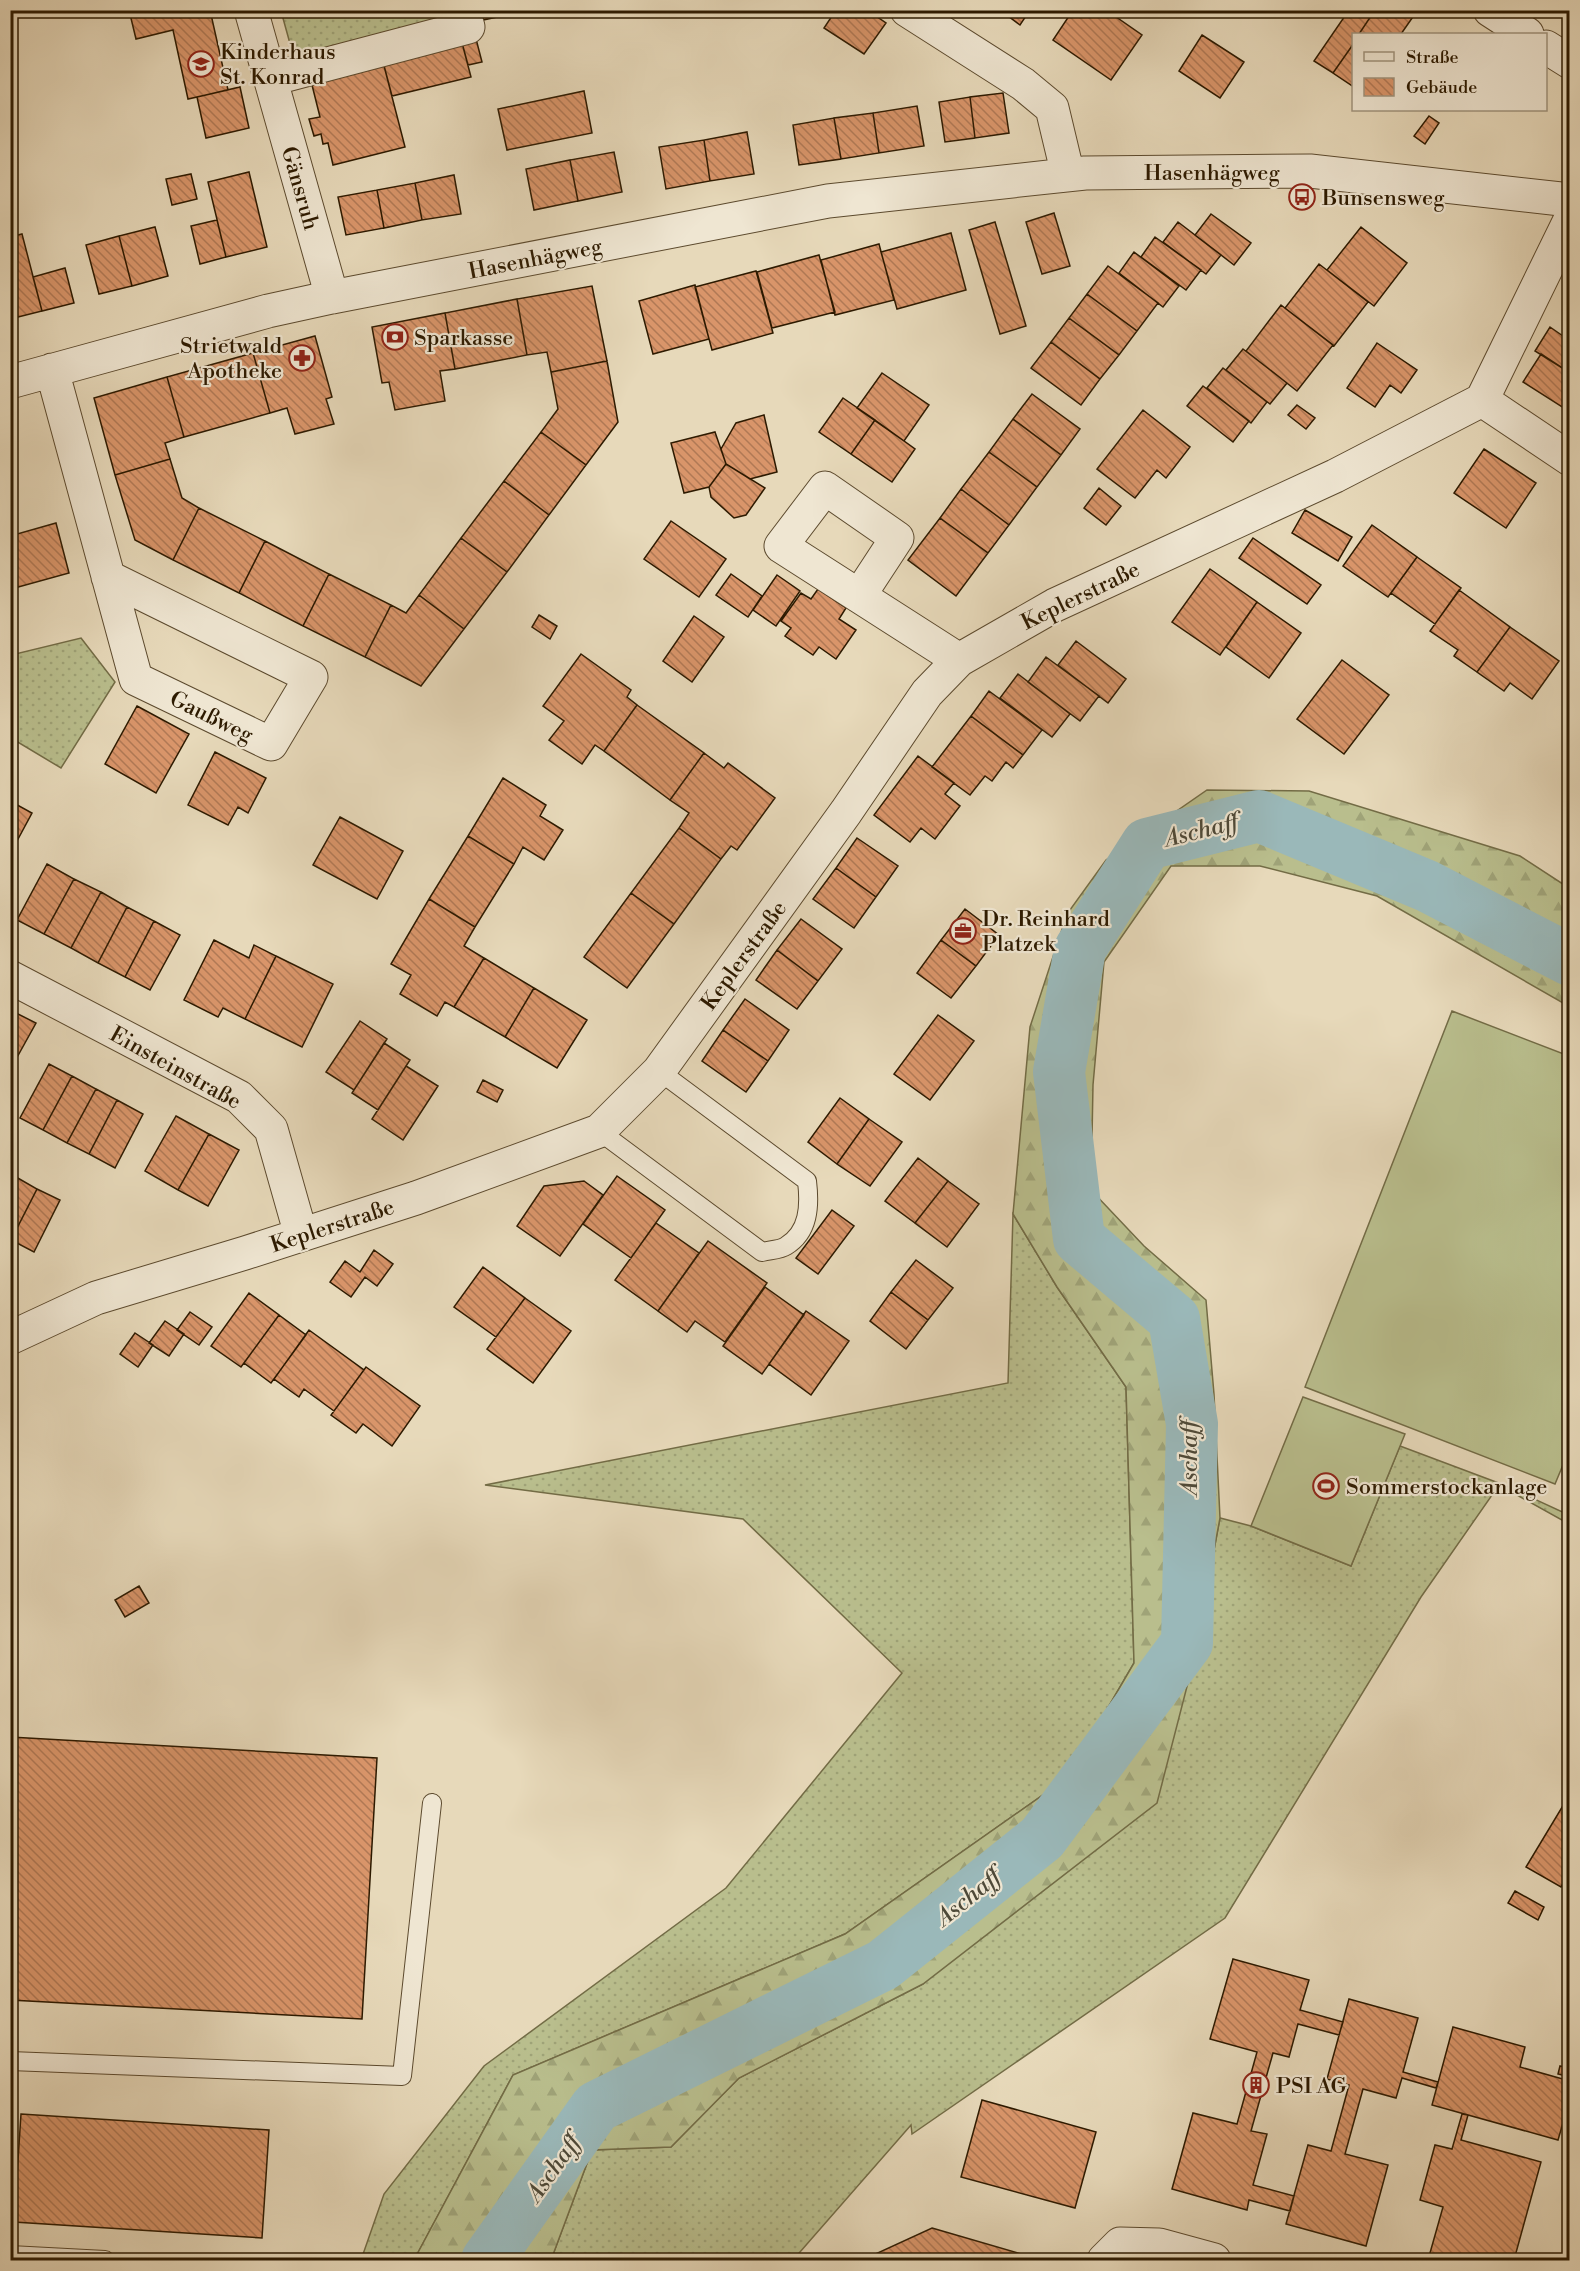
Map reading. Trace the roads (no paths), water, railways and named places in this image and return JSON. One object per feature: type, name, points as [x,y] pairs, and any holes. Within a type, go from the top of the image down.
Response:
[{"type":"street","name":"Gänsruh","points":[[251,10],[332,297]]},
{"type":"street","points":[[271,79],[468,27],[463,10]]},
{"type":"street","points":[[907,10],[1023,84],[1052,108],[1068,175]]},
{"type":"street","points":[[1490,10],[1525,33]]},
{"type":"street","points":[[1547,48],[1569,62]]},
{"type":"street","name":"Hasenhägweg","points":[[10,382],[268,311],[828,201],[1068,175],[1310,171],[1569,200]]},
{"type":"street","points":[[1569,220],[1482,399],[1569,459]]},
{"type":"street","name":"Gaußweg","points":[[52,370],[108,577],[136,680],[271,744],[310,676],[108,577]]},
{"type":"street","name":"Keplerstraße","points":[[10,1312],[96,1298],[416,1198],[599,1131],[659,1071],[846,812],[927,693],[959,660],[1055,604],[1335,476],[1482,399]]},
{"type":"street","points":[[859,596],[959,660]]},
{"type":"street","name":"Einsteinstraße","points":[[10,977],[239,1097],[271,1129],[301,1235]]},
{"type":"street","name":"Keplerstraße","points":[[10,1338],[96,1298]]},
{"type":"street","points":[[1104,2260],[1120,2244],[1159,2245],[1214,2260]]},
{"type":"lane","points":[[599,1131],[762,1252],[785,1246],[803,1230],[810,1204],[807,1182],[659,1071]]},
{"type":"lane","points":[[10,2061],[402,2076],[432,1803]]},
{"type":"lane","points":[[10,2255],[105,2260]]},
{"type":"waterway","name":"Aschaff","points":[[487,2260],[596,2107],[883,1965],[1042,1838],[1187,1643],[1192,1424],[1174,1319],[1079,1239],[1059,1072],[1080,949],[1147,844],[1259,816],[1427,886],[1570,960]]},
{"type":"place","name":"Kinderhaus St. Konrad","points":[[201,64]]},
{"type":"place","name":"Bunsensweg","points":[[1302,197]]},
{"type":"place","name":"Sparkasse","points":[[395,337]]},
{"type":"place","name":"Strietwald Apotheke","points":[[302,358]]},
{"type":"place","name":"Dr. Reinhard Platzek","points":[[963,931]]},
{"type":"place","name":"Sommerstockanlage","points":[[1326,1486]]},
{"type":"place","name":"PSI AG","points":[[1256,2085]]}]
